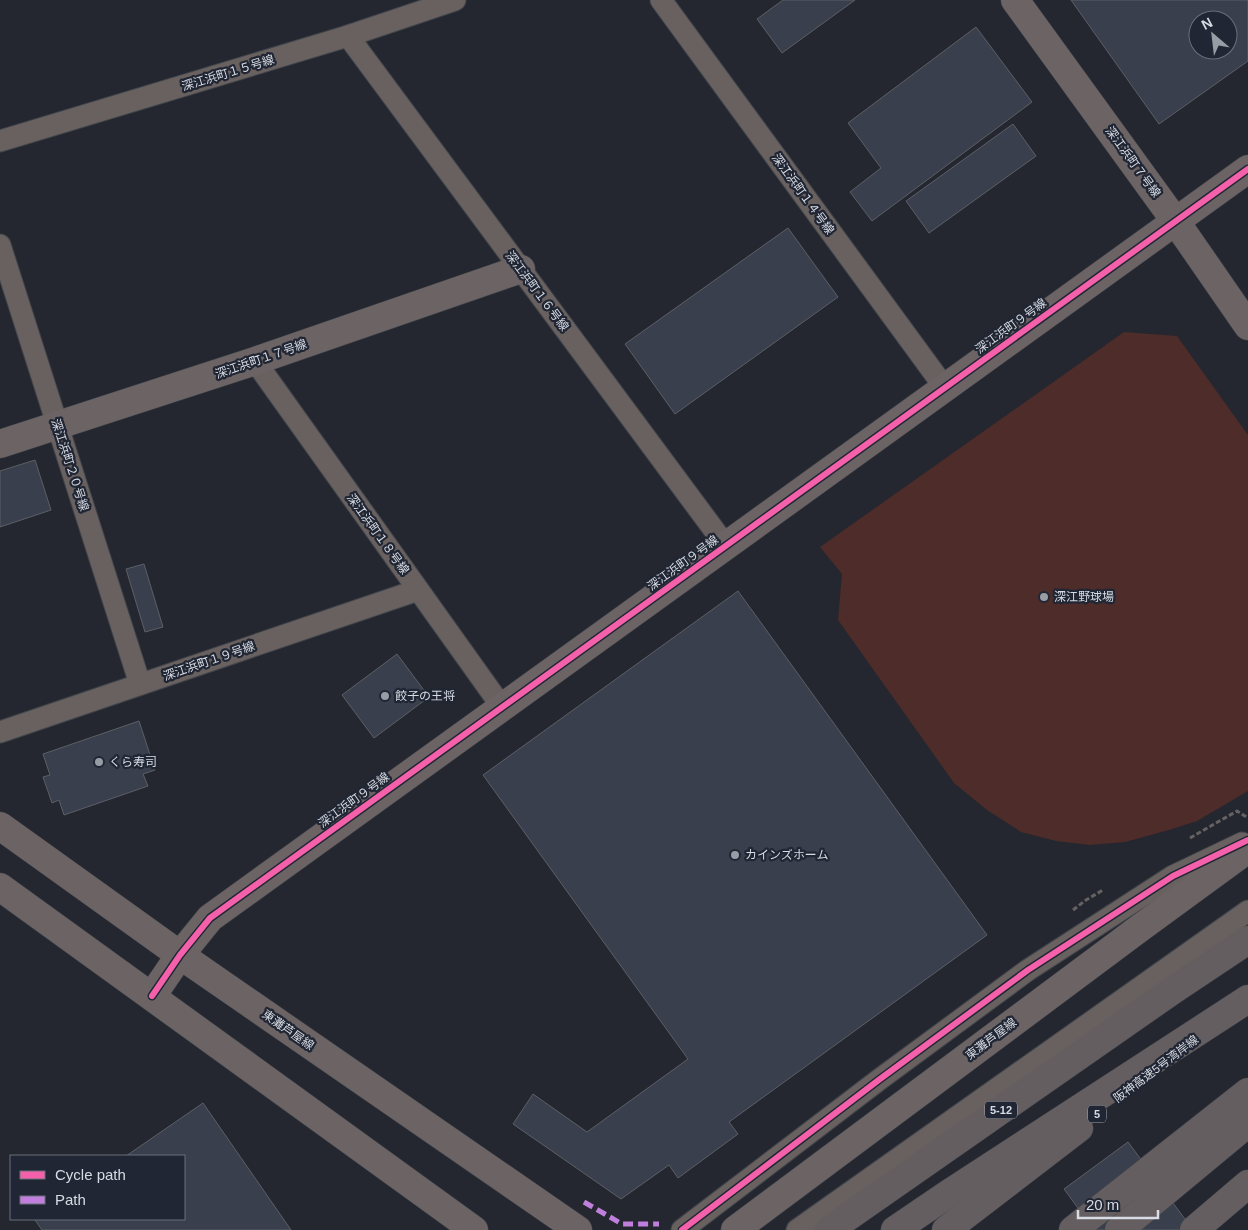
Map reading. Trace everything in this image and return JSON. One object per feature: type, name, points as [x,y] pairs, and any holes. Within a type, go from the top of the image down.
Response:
[{"type":"highway","name":"5-12","points":[[830,1230],[1248,940]]},
{"type":"highway","name":"5","points":[[895,1230],[1248,999]]},
{"type":"highway","name":"阪神高速5号湾岸線","points":[[946,1230],[1248,999]]},
{"type":"highway","points":[[1074,1230],[1248,1092]]},
{"type":"highway","points":[[1120,1230],[1248,1123]]},
{"type":"highway","points":[[1194,1230],[1248,1184]]},
{"type":"street","name":"深江浜町１５号線","points":[[0,142],[348,36],[455,0]]},
{"type":"street","name":"深江浜町１４号線","points":[[661,0],[945,388]]},
{"type":"street","name":"深江浜町７号線","points":[[1015,0],[1176,222],[1248,326]]},
{"type":"street","name":"深江浜町１６号線","points":[[348,36],[726,546]]},
{"type":"street","name":"深江浜町９号線","points":[[152,996],[180,955],[210,918],[1248,169]]},
{"type":"street","name":"深江浜町２０号線","points":[[0,245],[140,684]]},
{"type":"street","name":"深江浜町１７号線","points":[[0,444],[255,362],[521,269]]},
{"type":"street","name":"深江浜町１８号線","points":[[255,362],[502,707]]},
{"type":"street","name":"深江浜町１９号線","points":[[0,732],[418,590]]},
{"type":"street","name":"東灘芦屋線","points":[[0,826],[180,955],[578,1230]]},
{"type":"street","points":[[682,1230],[872,1085],[1028,970],[1173,876],[1248,840]]},
{"type":"street","name":"東灘芦屋線","points":[[735,1230],[1248,849]]},
{"type":"street","points":[[0,887],[474,1230]]},
{"type":"street","points":[[797,1230],[1248,911]]},
{"type":"shaded area","name":"深江野球場","points":[[1124,332],[1177,336],[1248,435],[1248,791],[1197,821],[1125,842],[1090,845],[1056,841],[1021,832],[987,810],[954,783],[838,620],[842,574],[820,547]]},
{"type":"building","points":[[783,0],[855,0],[782,53],[757,19]]},
{"type":"building","points":[[1071,0],[1248,0],[1248,61],[1159,124]]},
{"type":"building","points":[[976,27],[1032,102],[872,221],[850,192],[881,168],[848,123]]},
{"type":"building","points":[[1013,124],[1036,156],[929,233],[906,201]]},
{"type":"building","points":[[788,228],[838,297],[675,414],[625,344]]},
{"type":"building","points":[[35,460],[51,510],[0,527],[0,471]]},
{"type":"building","points":[[144,564],[163,627],[145,632],[126,569]]},
{"type":"building","name":"カインズホーム","points":[[738,591],[987,935],[729,1122],[738,1134],[678,1178],[669,1165],[621,1199],[513,1124],[533,1094],[587,1132],[688,1059],[483,775]]},
{"type":"building","name":"餃子の王将","points":[[397,654],[429,697],[374,738],[342,695]]},
{"type":"building","name":"くら寿司","points":[[139,721],[155,770],[143,774],[148,786],[64,815],[59,800],[52,803],[43,777],[50,775],[43,754]]},
{"type":"building","points":[[203,1103],[291,1230],[42,1230],[35,1220],[185,1220],[185,1155],[127,1155]]},
{"type":"building","points":[[1128,1142],[1193,1230],[1094,1230],[1064,1189]]},
{"type":"marked path","points":[[584,1202],[622,1224],[659,1224]]},
{"type":"cycle path","points":[[152,996],[180,955],[210,918],[1248,169]]},
{"type":"cycle path","points":[[682,1230],[880,1079],[1028,970],[1173,876],[1248,840]]},
{"type":"place","name":"深江野球場","points":[[1044,597]]},
{"type":"place","name":"餃子の王将","points":[[385,696]]},
{"type":"place","name":"くら寿司","points":[[99,762]]},
{"type":"place","name":"カインズホーム","points":[[735,855]]}]
